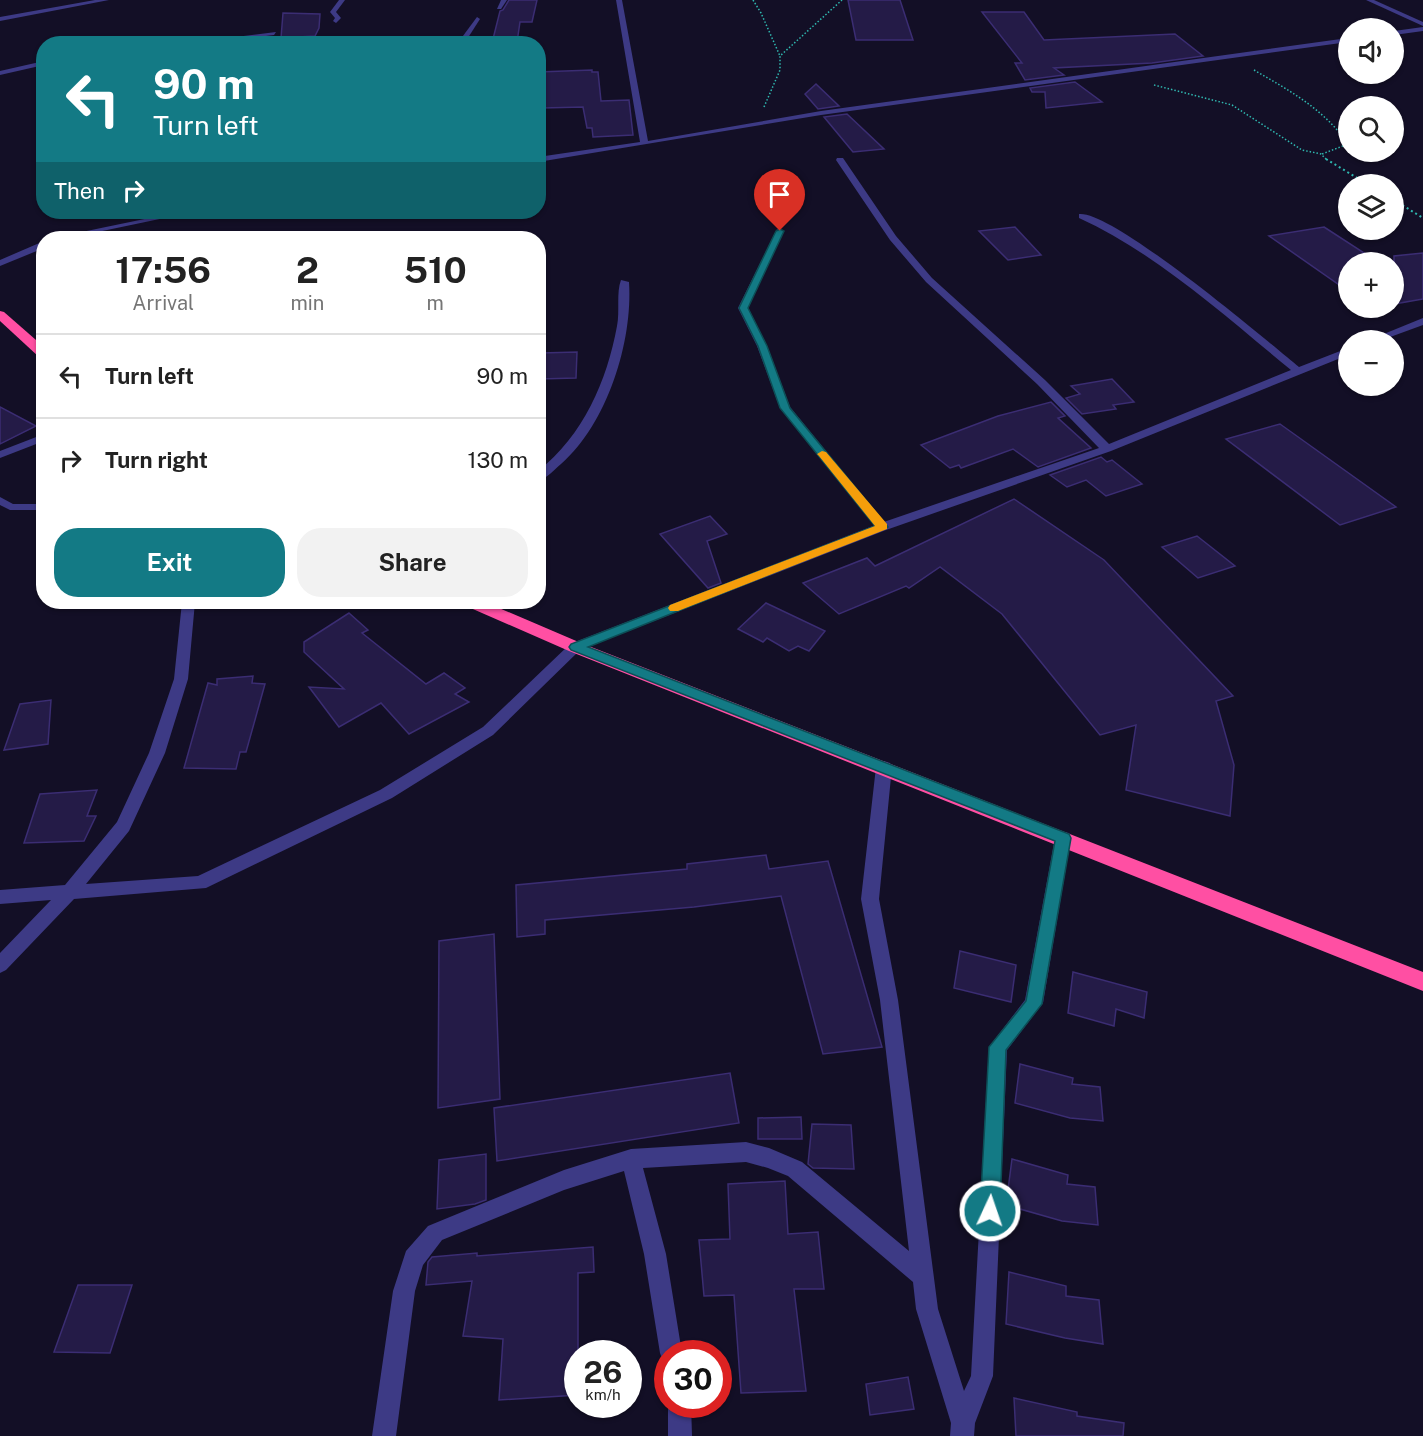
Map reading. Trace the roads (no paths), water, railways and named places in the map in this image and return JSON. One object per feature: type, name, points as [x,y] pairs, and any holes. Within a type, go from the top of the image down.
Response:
[{"type":"highway","points":[[0,315],[36,347]]},
{"type":"highway","points":[[488,609],[575,647],[884,767],[1423,982]]},
{"type":"street","points":[[0,19],[106,0]]},
{"type":"street","points":[[336,21],[338,18],[333,12],[342,0],[352,0]]},
{"type":"street","points":[[499,8],[504,0]]},
{"type":"street","points":[[619,0],[644,143]]},
{"type":"street","points":[[1369,0],[1423,24]]},
{"type":"street","points":[[465,36],[477,19]]},
{"type":"street","points":[[1404,32],[1423,29]]},
{"type":"street","points":[[249,36],[274,33]]},
{"type":"street","points":[[546,159],[754,123],[1338,42]]},
{"type":"street","points":[[0,73],[36,65]]},
{"type":"street","points":[[840,160],[893,238],[929,280],[1041,382],[1107,449]]},
{"type":"street","points":[[1082,216],[1111,228],[1203,293],[1299,372]]},
{"type":"street","points":[[93,231],[154,219]]},
{"type":"street","points":[[0,263],[36,247]]},
{"type":"street","points":[[546,470],[568,452],[608,385],[624,324],[624,282]]},
{"type":"street","points":[[1400,330],[1423,321]]},
{"type":"street","points":[[0,897],[200,883],[386,794],[488,731],[575,647],[882,527],[1107,449],[1338,355]]},
{"type":"street","points":[[0,965],[70,892],[123,826],[157,753],[181,679],[187,609]]},
{"type":"street","points":[[884,767],[870,899],[889,1000],[927,1309],[963,1429]]},
{"type":"street","points":[[963,1429],[982,1376],[998,1047],[1034,1004],[1063,838]]},
{"type":"street","points":[[384,1436],[404,1291],[414,1259],[435,1233],[564,1180],[632,1159],[746,1152],[795,1168],[922,1276]]},
{"type":"street","points":[[632,1159],[655,1254],[669,1340]]},
{"type":"street","points":[[680,1418],[681,1436]]},
{"type":"lane","points":[[780,231],[743,308],[762,346],[785,408],[882,527]]},
{"type":"lane","points":[[0,455],[36,440]]},
{"type":"lane","points":[[0,500],[10,507],[36,507]]}]
